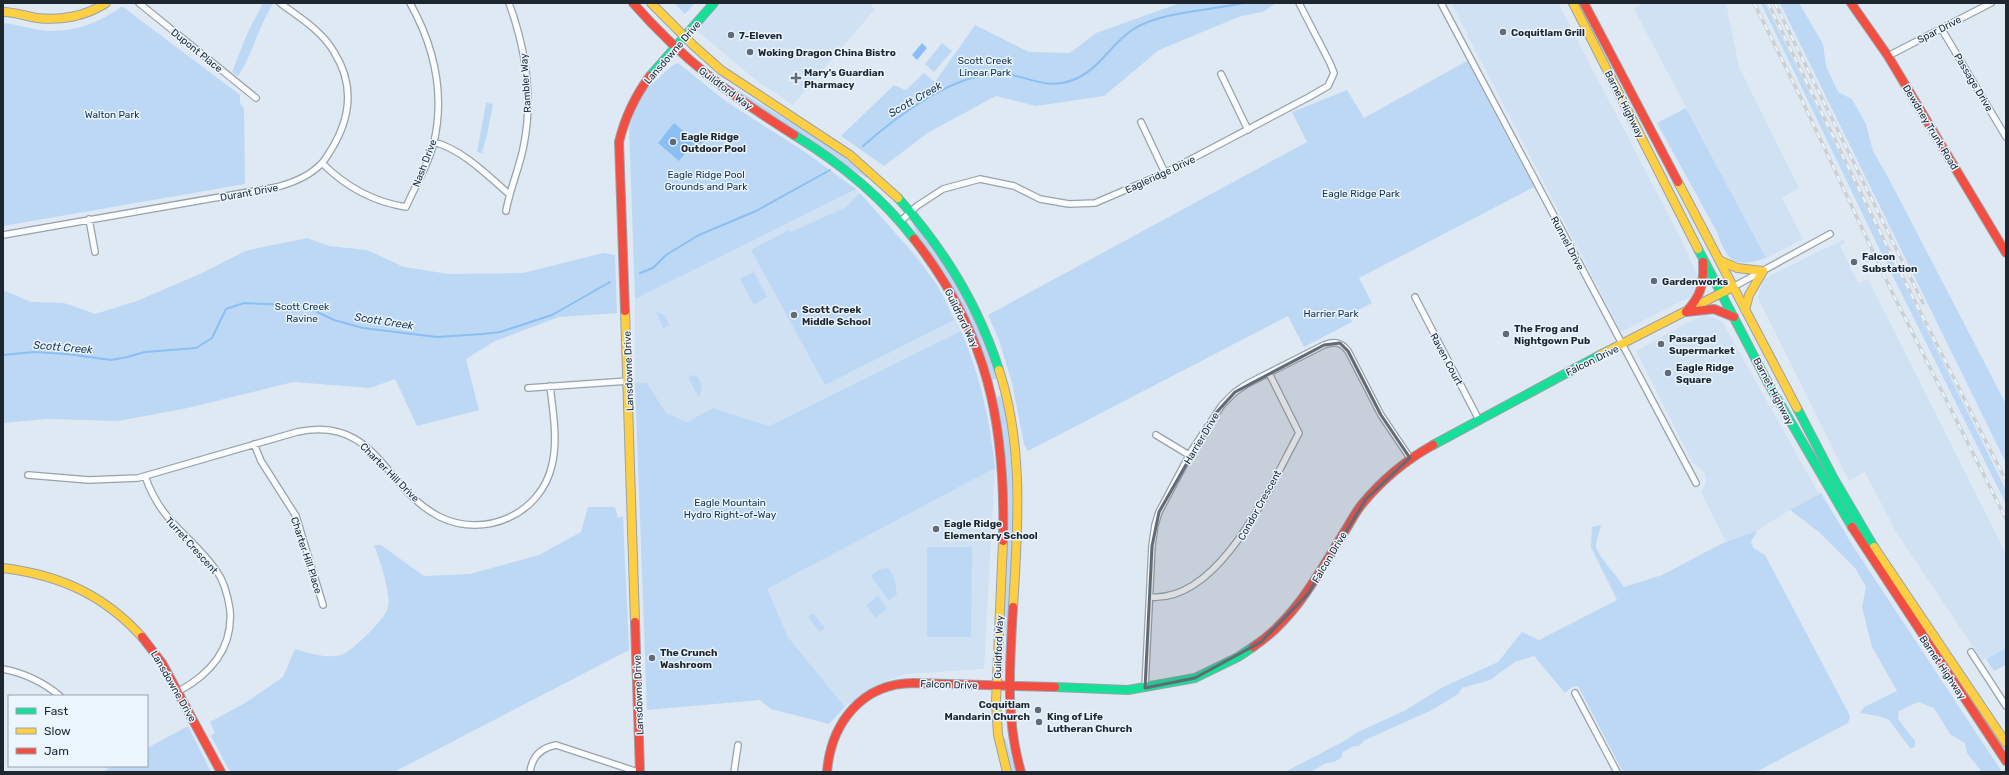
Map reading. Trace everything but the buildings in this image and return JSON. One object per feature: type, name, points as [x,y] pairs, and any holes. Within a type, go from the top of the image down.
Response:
[{"type":"main road","points":[[3,12],[37,18],[59,19],[82,15],[106,3]]},
{"type":"main road","name":"Guildford Way","points":[[632,3],[675,48],[734,96],[843,168],[873,193],[901,221],[939,273],[960,308],[978,351],[993,397],[1000,440],[1003,473],[996,686],[997,722],[1000,746],[1007,772]]},
{"type":"main road","name":"Guildford Way","points":[[651,3],[684,37],[722,71],[850,155],[884,184],[942,250],[968,294],[985,328],[997,360],[1008,400],[1017,468],[1017,506],[1010,686],[1012,735],[1021,772]]},
{"type":"main road","name":"Lansdowne Drive","points":[[639,772],[628,381],[619,142],[625,118],[635,96],[714,3]]},
{"type":"main road","name":"Barnet Highway","points":[[1573,3],[1703,258],[1798,435],[1849,524],[2006,761]]},
{"type":"main road","name":"Barnet Highway","points":[[1584,3],[1830,472],[1870,541],[2006,743]]},
{"type":"main road","name":"Dewdney Trunk Road","points":[[1851,3],[1888,56],[2006,253]]},
{"type":"main road","points":[[1686,312],[1698,300],[1704,288],[1703,258]]},
{"type":"main road","points":[[1719,260],[1737,268],[1763,271],[1749,295],[1745,310]]},
{"type":"main road","name":"Falcon Drive","points":[[827,772],[829,750],[839,727],[849,713],[878,691],[897,684],[914,683],[1128,690],[1195,678],[1238,657],[1261,642],[1299,605],[1308,594],[1366,498],[1410,458],[1568,372],[1623,346],[1733,287]]},
{"type":"main road","points":[[1686,312],[1714,309],[1734,317]]},
{"type":"main road","name":"Lansdowne Drive","points":[[3,568],[32,572],[69,583],[104,603],[131,624],[152,647],[179,691],[221,772]]},
{"type":"street","name":"Dupont Place","points":[[138,3],[256,98]]},
{"type":"street","name":"Durant Drive","points":[[3,235],[277,187],[296,180],[322,163],[339,137],[346,116],[348,103],[344,73],[334,51],[325,40],[280,3]]},
{"type":"street","name":"Nash Drive","points":[[322,163],[345,182],[364,193],[387,204],[406,207],[434,142],[438,105],[434,59],[428,39],[410,3]]},
{"type":"street","name":"Rambler Way","points":[[506,211],[509,194],[523,149],[528,113],[523,53],[508,3]]},
{"type":"street","name":"Eagleridge Drive","points":[[901,221],[910,212],[942,189],[980,179],[1014,186],[1040,199],[1069,204],[1095,204],[1165,173],[1248,130],[1328,86],[1334,73],[1299,3]]},
{"type":"street","name":"Runnel Drive","points":[[1441,3],[1696,484]]},
{"type":"street","name":"Spar Drive","points":[[1888,56],[1991,3]]},
{"type":"street","name":"Passage Drive","points":[[1941,28],[2006,137]]},
{"type":"street","points":[[1220,74],[1248,130]]},
{"type":"street","points":[[1141,122],[1165,173]]},
{"type":"street","points":[[434,142],[454,151],[466,159],[509,194]]},
{"type":"street","points":[[89,219],[95,252]]},
{"type":"street","name":"Falcon Drive","points":[[1733,287],[1830,234]]},
{"type":"street","name":"Raven Court","points":[[1415,297],[1479,420]]},
{"type":"street","name":"Harrier Drive","points":[[1145,688],[1151,597],[1152,546],[1155,525],[1159,512],[1189,456],[1215,414],[1229,397],[1241,388],[1324,345],[1336,342],[1340,343],[1348,351],[1381,415],[1410,458]]},
{"type":"street","name":"Condor Crescent","points":[[1151,597],[1166,596],[1187,588],[1207,575],[1224,559],[1244,532],[1299,433],[1269,373]]},
{"type":"street","points":[[528,388],[628,381]]},
{"type":"street","name":"Charter Hill Drive","points":[[28,475],[102,480],[145,476],[309,429],[322,429],[343,433],[362,444],[416,499],[439,516],[463,524],[476,525],[496,523],[518,512],[531,503],[542,490],[550,473],[554,450],[550,386]]},
{"type":"street","points":[[1156,435],[1189,456]]},
{"type":"street","name":"Charter Hill Place","points":[[254,444],[261,462],[296,516],[323,605]]},
{"type":"street","name":"Turret Crescent","points":[[145,476],[157,504],[167,518],[216,570],[226,591],[229,603],[230,627],[222,654],[204,674],[179,691]]},
{"type":"street","points":[[1971,652],[2006,706]]},
{"type":"street","points":[[3,669],[26,675],[48,687],[59,695]]},
{"type":"street","points":[[1575,693],[1617,772]]},
{"type":"street","points":[[530,772],[534,758],[538,753],[556,745],[639,772]]},
{"type":"street","points":[[734,772],[738,745]]},
{"type":"highlighted area","points":[[1340,343],[1348,351],[1381,415],[1410,458],[1366,499],[1308,594],[1261,642],[1195,678],[1145,688],[1152,546],[1159,512],[1215,414],[1235,392],[1324,345]]},
{"type":"shaded area","points":[[720,3],[869,3],[875,9],[793,105],[757,81],[696,30]]},
{"type":"shaded area","points":[[1451,3],[1558,3],[1680,237],[1698,277],[1692,296],[1621,332]]},
{"type":"shaded area","points":[[1643,3],[1726,3],[1739,67],[1799,188],[1782,198],[1803,239],[1766,258],[1634,9]]},
{"type":"shaded area","name":"Scott Creek Middle School","points":[[856,189],[920,260],[944,297],[961,331],[769,426],[713,408],[687,422],[666,413],[647,383],[635,383],[635,299]]},
{"type":"shaded area","points":[[1843,240],[1845,242],[1840,246],[1858,283],[1868,279],[2006,554],[2006,648],[1982,660],[1896,532],[1865,472],[1849,481],[1758,298],[1763,279]]},
{"type":"shaded area","points":[[1706,315],[1722,321],[1819,494],[1756,531],[1726,542],[1701,492],[1706,483],[1705,474],[1693,463],[1636,351],[1694,319]]},
{"type":"shaded area","name":"Eagle Ridge Elementary School","points":[[995,468],[984,669],[905,674],[877,685],[845,707],[788,637],[766,589]]},
{"type":"green space","points":[[263,3],[273,4],[263,22],[248,59],[238,76],[232,72],[247,34]]},
{"type":"green space","points":[[674,3],[695,3],[685,14]]},
{"type":"green space","name":"Scott Creek Linear Park","points":[[1180,3],[1276,3],[1263,12],[1241,16],[1159,50],[1104,96],[1036,106],[996,96],[929,132],[884,166],[841,136],[894,85],[906,90],[924,73],[935,82],[975,25],[1029,52],[1070,53],[1096,33]]},
{"type":"green space","points":[[1761,3],[1765,3],[2006,490],[2006,504],[1876,242]]},
{"type":"green space","points":[[1780,3],[1799,3],[1823,44],[1826,66],[1838,92],[1852,99],[1866,124],[1873,151],[2006,404],[2006,463]]},
{"type":"green space","name":"Walton Park","points":[[121,7],[240,95],[240,103],[244,109],[245,184],[3,226],[3,23],[49,31],[68,30],[87,25],[105,17]]},
{"type":"green space","points":[[942,43],[952,51],[934,72],[925,64]]},
{"type":"green space","name":"Eagle Ridge Park","points":[[1467,61],[1534,187],[1359,278],[1372,303],[1349,315],[1352,322],[1304,347],[1288,316],[1028,451],[1024,444],[1012,383],[999,340],[988,315],[1307,142],[1292,112],[1347,90],[1364,118]]},
{"type":"green space","name":"Eagle Ridge Pool Grounds and Park","points":[[678,63],[727,102],[805,152],[856,189],[635,299],[629,127],[640,95],[673,65]]},
{"type":"green space","points":[[724,82],[824,142],[869,176],[867,178],[794,133],[740,96],[723,83]]},
{"type":"green space","points":[[486,103],[493,104],[482,153],[477,152]]},
{"type":"green space","points":[[1686,108],[1766,258],[1746,263],[1739,262],[1734,260],[1725,251],[1717,232],[1657,123]]},
{"type":"green space","points":[[860,193],[911,251],[938,286],[954,320],[825,385],[751,250],[789,230],[791,232],[846,207]]},
{"type":"green space","points":[[915,223],[941,259],[964,297],[983,336],[998,378],[992,380],[960,301],[946,276],[919,238],[913,224]]},
{"type":"green space","name":"Scott Creek Ravine","points":[[307,238],[329,246],[367,250],[404,267],[449,274],[523,273],[603,253],[615,255],[617,313],[559,317],[495,341],[466,359],[479,410],[417,426],[395,379],[370,388],[293,382],[188,408],[118,421],[47,419],[3,423],[3,290],[31,302],[64,303],[95,314],[137,301],[202,273],[245,251]]},
{"type":"green space","points":[[754,272],[767,297],[754,305],[740,279]]},
{"type":"green space","points":[[656,312],[664,315],[670,326],[666,326],[664,330]]},
{"type":"green space","name":"Eagle Mountain Hydro Right-of-Way","points":[[961,331],[979,381],[987,415],[995,468],[767,589],[788,637],[845,707],[829,724],[771,709],[760,700],[647,710],[635,383],[647,383],[666,413],[687,422],[713,408],[769,426]]},
{"type":"green space","points":[[690,375],[698,377],[702,386],[700,396],[698,396],[689,379]]},
{"type":"green space","points":[[1002,395],[1011,457],[1012,488],[1012,550],[1008,643],[1006,643],[1004,588],[1005,449],[996,397]]},
{"type":"green space","points":[[1821,493],[1853,546],[2002,772],[1982,772],[1967,753],[1965,743],[1950,734],[1934,708],[1918,702],[1899,711],[1898,719],[1915,741],[1915,747],[1910,748],[1889,720],[1878,716],[1860,713],[1864,707],[1897,691],[1872,647],[1862,607],[1866,587],[1855,568],[1819,532],[1790,510]]},
{"type":"green space","points":[[588,507],[615,507],[618,518],[623,516],[629,650],[394,772],[230,772],[211,736],[215,733],[210,722],[245,703],[283,677],[295,649],[323,656],[341,655],[346,653],[359,642],[384,615],[388,604],[387,587],[374,545],[381,545],[424,576],[470,574],[539,555],[581,532]]},
{"type":"green space","points":[[1601,525],[1596,544],[1597,548],[1603,559],[1624,587],[1662,575],[1721,544],[1756,531],[1757,532],[1751,541],[1753,548],[1765,555],[1850,716],[1848,723],[1756,772],[1623,772],[1578,686],[1572,687],[1565,693],[1534,656],[1515,662],[1490,680],[1462,688],[1458,694],[1432,710],[1365,740],[1359,746],[1354,746],[1343,752],[1341,758],[1334,762],[1326,763],[1311,772],[1285,772],[1358,732],[1404,711],[1443,687],[1498,662],[1522,632],[1539,640],[1617,600],[1591,547],[1592,527]]},
{"type":"green space","points":[[927,547],[972,547],[971,637],[927,637]]},
{"type":"green space","points":[[888,568],[894,576],[897,594],[889,601],[871,576],[880,569]]},
{"type":"green space","points":[[878,596],[887,609],[875,618],[866,605]]},
{"type":"green space","points":[[813,613],[825,628],[820,632],[808,617]]},
{"type":"green space","points":[[2006,648],[2006,665],[1994,671],[1986,659]]},
{"type":"green space","points":[[188,726],[211,772],[102,772],[111,767],[148,767],[148,747]]},
{"type":"green space","points":[[1003,739],[1006,739],[1016,772],[1010,772]]},
{"type":"water","points":[[922,43],[927,48],[917,60],[912,55]]},
{"type":"water","points":[[674,123],[689,136],[701,133],[703,143],[691,146],[679,161],[658,143]]},
{"type":"waterway","name":"Scott Creek","points":[[863,146],[910,109],[929,97],[967,79],[987,75],[1005,74],[1038,82],[1054,84],[1063,83],[1082,76],[1097,64],[1124,36],[1144,24],[1171,15],[1243,3]]},
{"type":"waterway","name":"Scott Creek","points":[[640,273],[653,268],[666,255],[699,235],[756,211],[830,170]]},
{"type":"waterway","name":"Scott Creek","points":[[3,355],[34,352],[67,354],[111,360],[145,352],[196,348],[212,338],[226,309],[244,303],[293,305],[309,308],[334,320],[363,328],[437,337],[500,332],[552,315],[610,282]]},
{"type":"railway","points":[[1754,3],[1801,98],[1892,292],[2006,519]]},
{"type":"railway","points":[[1768,3],[1888,248],[2006,481]]},
{"type":"railway","points":[[1775,3],[1923,303]]},
{"type":"traffic: fast","points":[[650,76],[714,3]]},
{"type":"traffic: fast","points":[[794,135],[828,157],[859,181],[888,209],[914,239]]},
{"type":"traffic: fast","points":[[898,198],[915,217],[945,257],[958,278],[981,322],[999,370]]},
{"type":"traffic: fast","points":[[1698,249],[1768,383],[1852,527]]},
{"type":"traffic: fast","points":[[1433,445],[1600,355]]},
{"type":"traffic: fast","points":[[1797,408],[1834,479],[1874,547]]},
{"type":"traffic: fast","points":[[1055,687],[1128,690],[1195,678],[1238,657],[1253,647]]},
{"type":"traffic: slow","points":[[3,12],[16,13],[37,18],[55,19],[82,14],[98,8],[106,3]]},
{"type":"traffic: slow","points":[[651,3],[694,46],[721,70],[850,155],[898,198]]},
{"type":"traffic: slow","points":[[1573,3],[1698,249]]},
{"type":"traffic: slow","points":[[1678,182],[1797,408]]},
{"type":"traffic: slow","points":[[1719,260],[1737,268],[1763,271],[1749,295],[1745,310]]},
{"type":"traffic: slow","points":[[1600,355],[1733,287]]},
{"type":"traffic: slow","points":[[625,311],[635,622]]},
{"type":"traffic: slow","points":[[999,370],[1007,399],[1016,458],[1017,517],[1013,607]]},
{"type":"traffic: slow","points":[[1003,541],[996,702],[998,735],[1007,772]]},
{"type":"traffic: slow","points":[[1874,547],[2006,743]]},
{"type":"traffic: slow","points":[[3,568],[43,576],[79,589],[112,609],[142,637]]},
{"type":"traffic: jam","points":[[633,3],[670,42],[708,75],[749,106],[794,135]]},
{"type":"traffic: jam","points":[[1584,3],[1678,182]]},
{"type":"traffic: jam","points":[[1851,3],[1888,56],[2006,253]]},
{"type":"traffic: jam","points":[[625,311],[619,142],[631,107],[650,76]]},
{"type":"traffic: jam","points":[[914,239],[939,274],[960,309],[975,345],[987,381],[996,419],[1001,458],[1003,541]]},
{"type":"traffic: jam","points":[[1686,312],[1698,295],[1703,277],[1703,262]]},
{"type":"traffic: jam","points":[[1686,312],[1714,309],[1734,317]]},
{"type":"traffic: jam","points":[[1253,647],[1281,624],[1304,596],[1357,510],[1371,494],[1395,471],[1413,457],[1433,445]]},
{"type":"traffic: jam","points":[[1852,527],[2006,761]]},
{"type":"traffic: jam","points":[[1013,607],[1010,670],[1011,711],[1016,752],[1021,772]]},
{"type":"traffic: jam","points":[[635,622],[640,772]]},
{"type":"traffic: jam","points":[[142,637],[162,663],[221,772]]},
{"type":"traffic: jam","points":[[827,772],[835,737],[843,722],[852,709],[865,698],[879,690],[895,685],[914,683],[1055,687]]},
{"type":"place","name":"Coquitlam Grill","points":[[1503,32]]},
{"type":"place","name":"7-Eleven","points":[[731,35]]},
{"type":"place","name":"Woking Dragon China Bistro","points":[[750,52]]},
{"type":"place","name":"Mary's Guardian Pharmacy","points":[[796,78]]},
{"type":"place","name":"Eagle Ridge Outdoor Pool","points":[[673,142]]},
{"type":"place","name":"Falcon Substation","points":[[1854,262]]},
{"type":"place","name":"Gardenworks","points":[[1654,281]]},
{"type":"place","name":"Scott Creek Middle School","points":[[794,315]]},
{"type":"place","name":"The Frog and Nightgown Pub","points":[[1506,334]]},
{"type":"place","name":"Pasargad Supermarket","points":[[1661,344]]},
{"type":"place","name":"Eagle Ridge Square","points":[[1668,373]]},
{"type":"place","name":"Eagle Ridge Elementary School","points":[[936,529]]},
{"type":"place","name":"The Crunch Washroom","points":[[652,658]]},
{"type":"place","name":"Coquitlam Mandarin Church","points":[[1038,710]]},
{"type":"place","name":"King of Life Lutheran Church","points":[[1039,722]]},
{"type":"park label","name":"Harrier Park","points":[[1331,313]]}]
